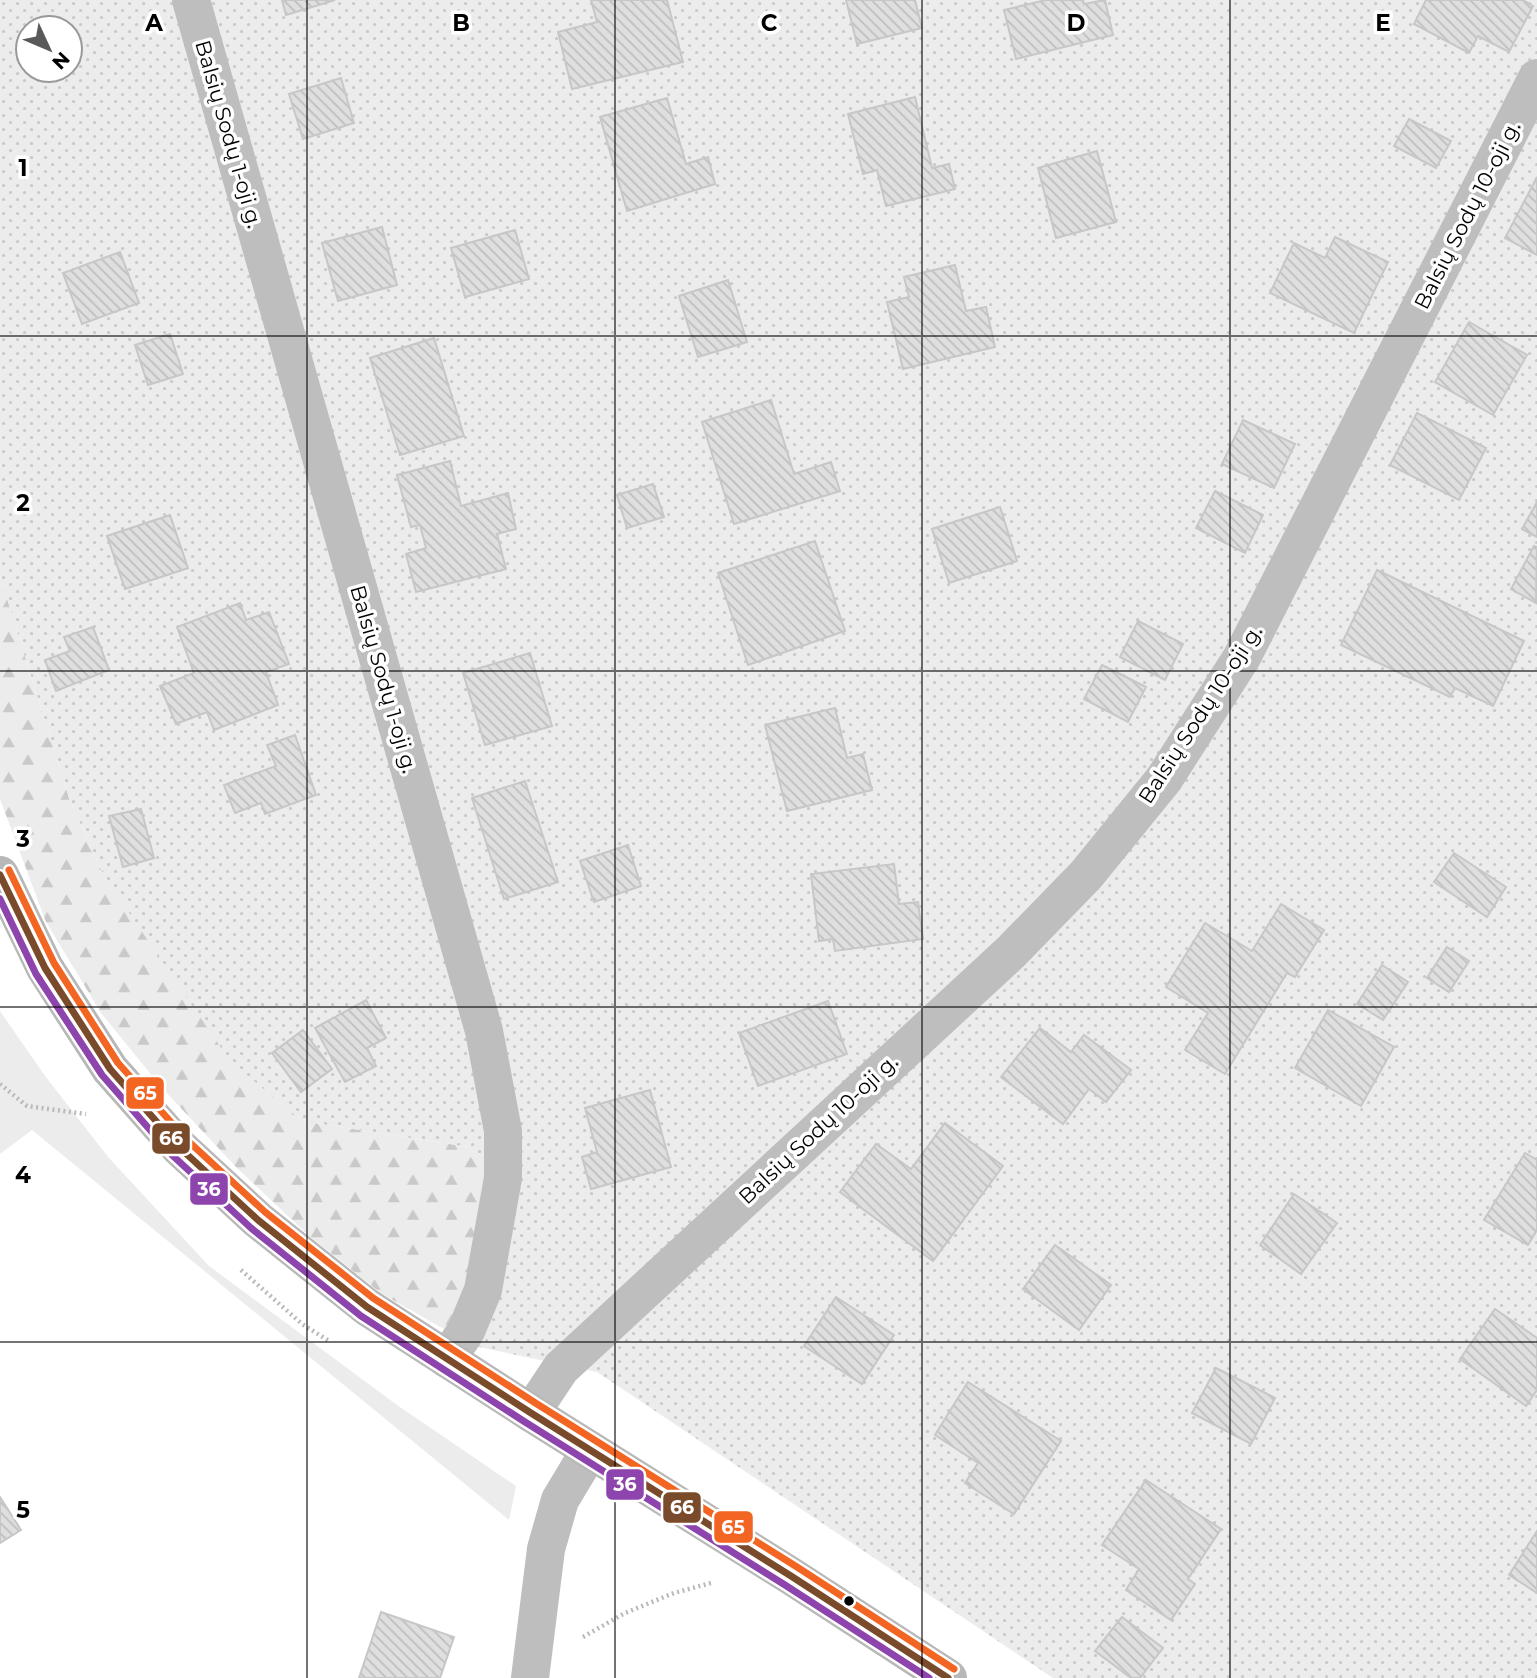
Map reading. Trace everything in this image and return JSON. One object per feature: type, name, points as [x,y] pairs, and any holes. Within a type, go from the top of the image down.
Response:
[{"type":"main road","points":[[0,875],[45,968],[110,1069],[178,1147],[258,1220],[356,1299],[948,1678]]},
{"type":"street","name":"Balsių Sodų 1-oji g.","points":[[191,0],[489,1056],[503,1131],[503,1178],[483,1290],[466,1331],[447,1359]]},
{"type":"street","name":"Balsių Sodų 10-oji g.","points":[[531,1413],[561,1368],[1011,952],[1086,875],[1164,779],[1242,657],[1537,78]]},
{"type":"street","points":[[531,1671],[546,1549],[561,1500],[590,1450]]},
{"type":"path","points":[[0,1084],[27,1106],[90,1114]]},
{"type":"path","points":[[531,1671],[625,1613],[674,1593],[711,1583]]},
{"type":"green space","points":[[0,0],[1537,0],[1537,1678],[1053,1678],[597,1372],[474,1346],[488,1171],[469,1147],[302,1121],[230,1061],[104,876],[69,798],[0,576]]},
{"type":"green space","points":[[0,576],[69,798],[104,876],[302,1121],[469,1147],[488,1171],[474,1346],[382,1294],[308,1235],[237,1168],[162,1088],[101,1013],[46,922],[0,799]]},
{"type":"green space","points":[[0,1011],[45,1076],[109,1158],[209,1266],[397,1405],[516,1486],[509,1520],[32,1130],[0,1154]]},
{"type":"building","points":[[282,0],[335,0],[286,15]]},
{"type":"building","points":[[591,0],[667,0],[683,62],[572,89],[558,32],[597,22]]},
{"type":"building","points":[[846,0],[915,0],[922,28],[857,44]]},
{"type":"building","points":[[1046,0],[1083,0],[1084,4],[1105,0],[1113,35],[1016,59],[1004,10]]},
{"type":"building","points":[[1426,0],[1523,0],[1533,6],[1509,52],[1478,36],[1469,53],[1414,24]]},
{"type":"building","points":[[341,78],[354,123],[303,139],[289,94]]},
{"type":"building","points":[[915,97],[932,168],[949,164],[955,189],[886,206],[877,170],[863,174],[848,114]]},
{"type":"building","points":[[667,98],[686,164],[708,157],[715,184],[627,211],[600,117]]},
{"type":"building","points":[[1409,119],[1451,141],[1436,168],[1394,146]]},
{"type":"building","points":[[1097,151],[1116,222],[1056,238],[1038,168]]},
{"type":"building","points":[[1537,177],[1537,255],[1505,238]]},
{"type":"building","points":[[382,227],[397,285],[338,301],[322,243]]},
{"type":"building","points":[[515,230],[529,279],[465,297],[451,248]]},
{"type":"building","points":[[1335,237],[1388,262],[1354,333],[1270,293],[1294,243],[1325,258]]},
{"type":"building","points":[[120,252],[139,303],[82,324],[63,273]]},
{"type":"building","points":[[955,265],[966,311],[986,307],[995,347],[903,369],[887,302],[909,297],[904,277]]},
{"type":"building","points":[[728,280],[747,342],[698,357],[679,296]]},
{"type":"building","points":[[1469,322],[1527,355],[1493,415],[1435,382]]},
{"type":"building","points":[[170,334],[183,374],[148,385],[135,345]]},
{"type":"building","points":[[434,338],[464,436],[400,455],[370,358]]},
{"type":"building","points":[[771,400],[794,474],[831,462],[840,491],[734,524],[702,422]]},
{"type":"building","points":[[1417,413],[1486,448],[1459,500],[1390,465]]},
{"type":"building","points":[[1243,420],[1295,444],[1274,488],[1222,464]]},
{"type":"building","points":[[450,461],[461,506],[508,493],[516,529],[497,534],[506,569],[416,592],[406,554],[426,548],[420,525],[411,527],[397,475]]},
{"type":"building","points":[[653,484],[664,517],[627,528],[617,495]]},
{"type":"building","points":[[1215,491],[1263,515],[1245,553],[1196,528]]},
{"type":"building","points":[[1537,502],[1537,537],[1522,529]]},
{"type":"building","points":[[1000,507],[1017,561],[949,583],[932,529]]},
{"type":"building","points":[[170,515],[188,568],[125,589],[107,536]]},
{"type":"building","points":[[815,541],[845,631],[748,665],[718,573]]},
{"type":"building","points":[[1534,546],[1537,547],[1536,603],[1511,589]]},
{"type":"building","points":[[1377,570],[1524,641],[1493,706],[1455,688],[1450,697],[1341,645]]},
{"type":"building","points":[[240,603],[246,620],[269,612],[289,664],[266,672],[278,705],[214,730],[207,712],[176,724],[160,686],[194,673],[177,627]]},
{"type":"building","points":[[1138,621],[1183,644],[1165,680],[1120,657]]},
{"type":"building","points":[[93,627],[109,670],[56,691],[45,660],[70,651],[64,637]]},
{"type":"building","points":[[530,653],[552,726],[485,745],[463,673]]},
{"type":"building","points":[[1102,665],[1146,687],[1128,722],[1084,699]]},
{"type":"building","points":[[835,708],[847,758],[863,754],[872,790],[787,811],[765,725]]},
{"type":"building","points":[[295,735],[316,795],[265,814],[261,803],[235,813],[224,785],[276,766],[267,745]]},
{"type":"building","points":[[525,781],[558,882],[504,899],[472,798]]},
{"type":"building","points":[[141,809],[154,858],[123,867],[109,816]]},
{"type":"building","points":[[628,845],[641,886],[594,902],[580,861]]},
{"type":"building","points":[[1454,853],[1506,887],[1487,917],[1434,882]]},
{"type":"building","points":[[894,864],[899,904],[918,902],[923,939],[835,951],[833,939],[819,941],[811,874]]},
{"type":"building","points":[[1281,904],[1324,930],[1295,977],[1287,973],[1225,1074],[1185,1050],[1208,1013],[1166,987],[1205,923],[1252,951]]},
{"type":"building","points":[[1447,947],[1469,961],[1449,992],[1427,978]]},
{"type":"building","points":[[1382,965],[1408,982],[1383,1020],[1357,1004]]},
{"type":"building","points":[[366,1000],[386,1038],[367,1048],[376,1066],[345,1082],[315,1028]]},
{"type":"building","points":[[828,1001],[847,1054],[758,1086],[739,1033]]},
{"type":"building","points":[[1328,1010],[1394,1047],[1361,1106],[1295,1068]]},
{"type":"building","points":[[1040,1028],[1071,1052],[1084,1035],[1131,1070],[1106,1102],[1089,1089],[1063,1124],[1001,1077]]},
{"type":"building","points":[[303,1030],[332,1069],[301,1092],[272,1053]]},
{"type":"building","points":[[650,1090],[671,1167],[591,1189],[582,1157],[597,1152],[585,1108]]},
{"type":"building","points":[[945,1123],[1003,1166],[933,1261],[840,1192],[876,1144],[911,1169]]},
{"type":"building","points":[[1525,1153],[1537,1160],[1537,1230],[1528,1245],[1484,1220]]},
{"type":"building","points":[[1294,1194],[1337,1223],[1301,1274],[1260,1245]]},
{"type":"building","points":[[1055,1245],[1111,1285],[1079,1330],[1023,1289]]},
{"type":"building","points":[[836,1297],[894,1335],[862,1384],[804,1346]]},
{"type":"building","points":[[1495,1309],[1537,1338],[1537,1390],[1526,1406],[1460,1359]]},
{"type":"building","points":[[1216,1368],[1275,1398],[1251,1444],[1192,1413]]},
{"type":"building","points":[[968,1382],[1061,1441],[1014,1514],[965,1483],[978,1463],[935,1435]]},
{"type":"building","points":[[1146,1480],[1221,1529],[1188,1579],[1195,1584],[1171,1620],[1126,1590],[1139,1569],[1102,1545]]},
{"type":"building","points":[[0,1497],[21,1530],[0,1543]]},
{"type":"building","points":[[1537,1531],[1537,1593],[1509,1575]]},
{"type":"building","points":[[381,1612],[454,1637],[440,1678],[359,1678]]},
{"type":"building","points":[[1122,1617],[1163,1648],[1140,1678],[1131,1678],[1095,1651]]},
{"type":"transit line","name":"65","points":[[9,870],[54,963],[118,1063],[187,1140],[265,1212],[373,1298],[954,1669]]},
{"type":"transit line","name":"66","points":[[0,875],[45,968],[110,1069],[179,1147],[258,1220],[367,1307],[948,1678]]},
{"type":"transit line","name":"36","points":[[0,899],[36,974],[102,1075],[172,1155],[251,1228],[361,1316],[929,1678]]}]
